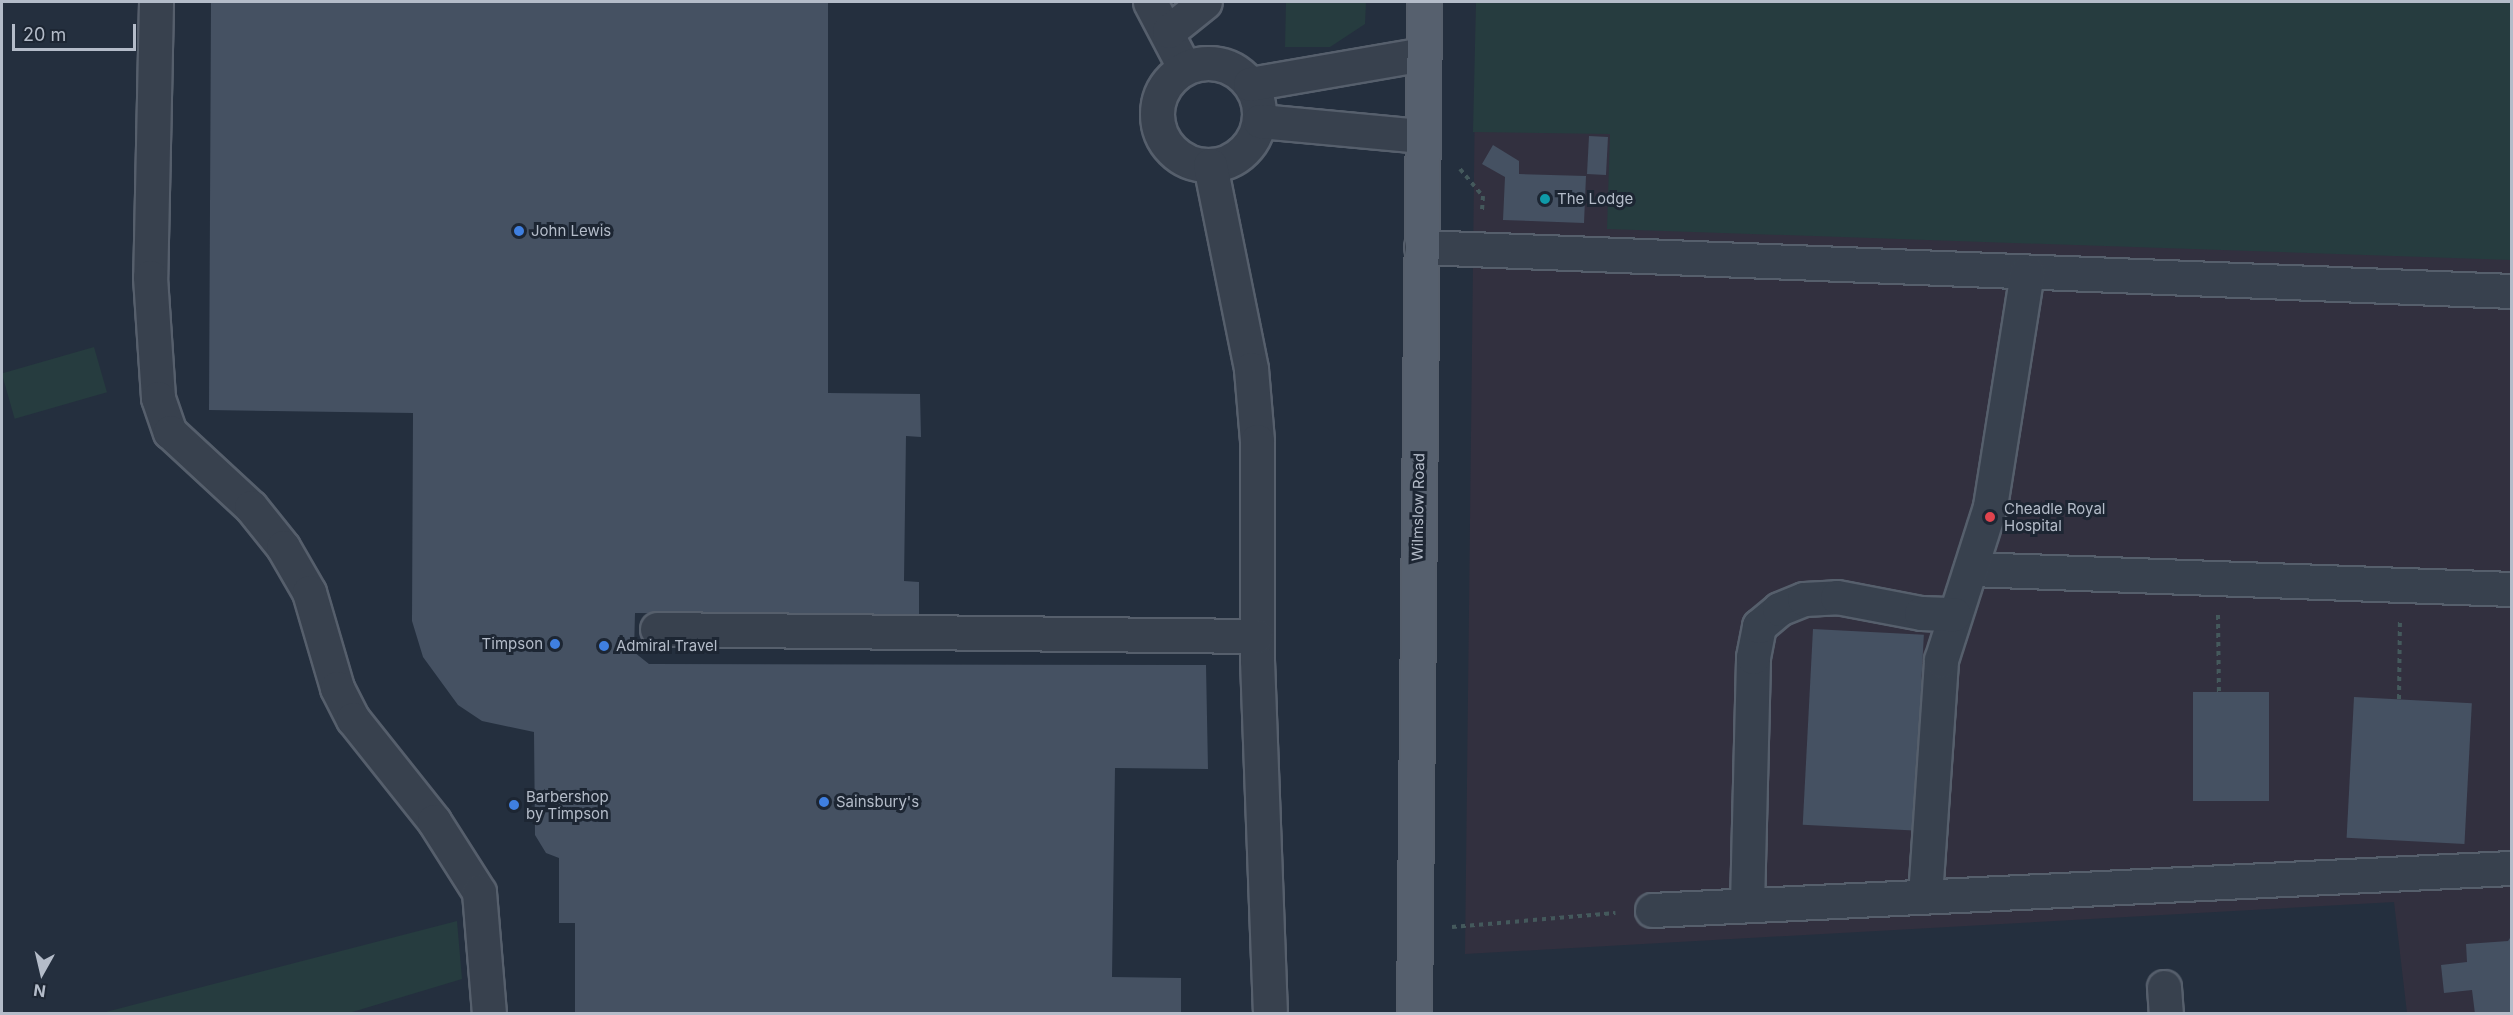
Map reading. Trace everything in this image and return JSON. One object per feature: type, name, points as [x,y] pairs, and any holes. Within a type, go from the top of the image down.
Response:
[{"type":"main road","name":"Wilmslow Road","points":[[1414,1014],[1413,932],[1424,2]]},
{"type":"lane","points":[[156,2],[150,277],[158,398],[170,432],[251,507],[283,547],[309,592],[337,688],[353,719],[434,821],[479,892],[489,1014]]},
{"type":"lane","points":[[1150,2],[1169,30],[1184,68]]},
{"type":"lane","points":[[1169,30],[1204,2]]},
{"type":"lane","points":[[1250,84],[1423,54]]},
{"type":"lane","points":[[1199,63],[1230,66],[1250,84],[1260,121],[1243,152],[1210,165],[1174,153],[1159,131],[1162,89],[1184,68],[1199,63]]},
{"type":"lane","points":[[1260,121],[1422,136]]},
{"type":"lane","points":[[1210,165],[1251,369],[1257,441],[1256,636],[1270,1010]]},
{"type":"lane","points":[[1421,247],[2511,291]]},
{"type":"lane","points":[[1926,896],[1934,710],[1954,614],[1971,569],[2006,428],[2027,272]]},
{"type":"lane","points":[[1971,569],[2511,588]]},
{"type":"lane","points":[[1747,905],[1753,657],[1759,626],[1779,609],[1804,599],[1837,597],[1921,613],[1954,614]]},
{"type":"lane","points":[[657,629],[1256,636]]},
{"type":"lane","points":[[1652,910],[2511,868]]},
{"type":"path","points":[[2218,578],[2219,692]]},
{"type":"path","points":[[2399,699],[2401,584]]},
{"type":"path","points":[[1413,932],[1652,910]]},
{"type":"shaded area","name":"Cheadle Royal Hospital","points":[[1476,2],[2511,2],[2511,1013],[2407,1013],[2394,902],[1465,954]]},
{"type":"green space","points":[[1286,2],[1366,2],[1365,24],[1330,47],[1285,47]]},
{"type":"green space","points":[[1476,2],[2511,2],[2511,260],[1607,229],[1610,134],[1473,132]]},
{"type":"green space","points":[[94,347],[107,392],[15,419],[2,373]]},
{"type":"green space","points":[[457,921],[462,979],[349,1013],[102,1013]]},
{"type":"building","name":"John Lewis","points":[[211,2],[828,2],[828,393],[920,394],[921,437],[906,436],[904,581],[919,582],[919,625],[883,615],[635,613],[634,652],[649,664],[1206,665],[1208,769],[1115,768],[1112,977],[1181,978],[1181,1014],[575,1014],[575,923],[559,923],[559,858],[546,853],[535,835],[534,732],[482,721],[458,705],[423,657],[412,621],[413,413],[209,410]]},
{"type":"building","points":[[1589,136],[1608,137],[1606,175],[1587,174]]},
{"type":"building","name":"The Lodge","points":[[1493,145],[1519,161],[1519,174],[1586,176],[1584,223],[1503,220],[1505,177],[1482,164]]},
{"type":"building","points":[[1813,629],[1924,635],[1914,831],[1803,825]]},
{"type":"building","points":[[2193,692],[2269,692],[2269,801],[2193,801]]},
{"type":"building","points":[[2354,697],[2472,703],[2464,844],[2347,838]]},
{"type":"building","points":[[2512,935],[2512,1014],[2475,1014],[2472,990],[2444,993],[2441,965],[2467,962],[2466,944],[2508,941]]},
{"type":"place","name":"The Lodge","points":[[1545,199]]},
{"type":"place","name":"John Lewis","points":[[519,231]]},
{"type":"place","name":"Cheadle Royal Hospital","points":[[1990,517]]},
{"type":"place","name":"Timpson","points":[[555,644]]},
{"type":"place","name":"Admiral Travel","points":[[604,646]]},
{"type":"place","name":"Sainsbury's","points":[[824,802]]},
{"type":"place","name":"Barbershop by Timpson","points":[[514,805]]}]
